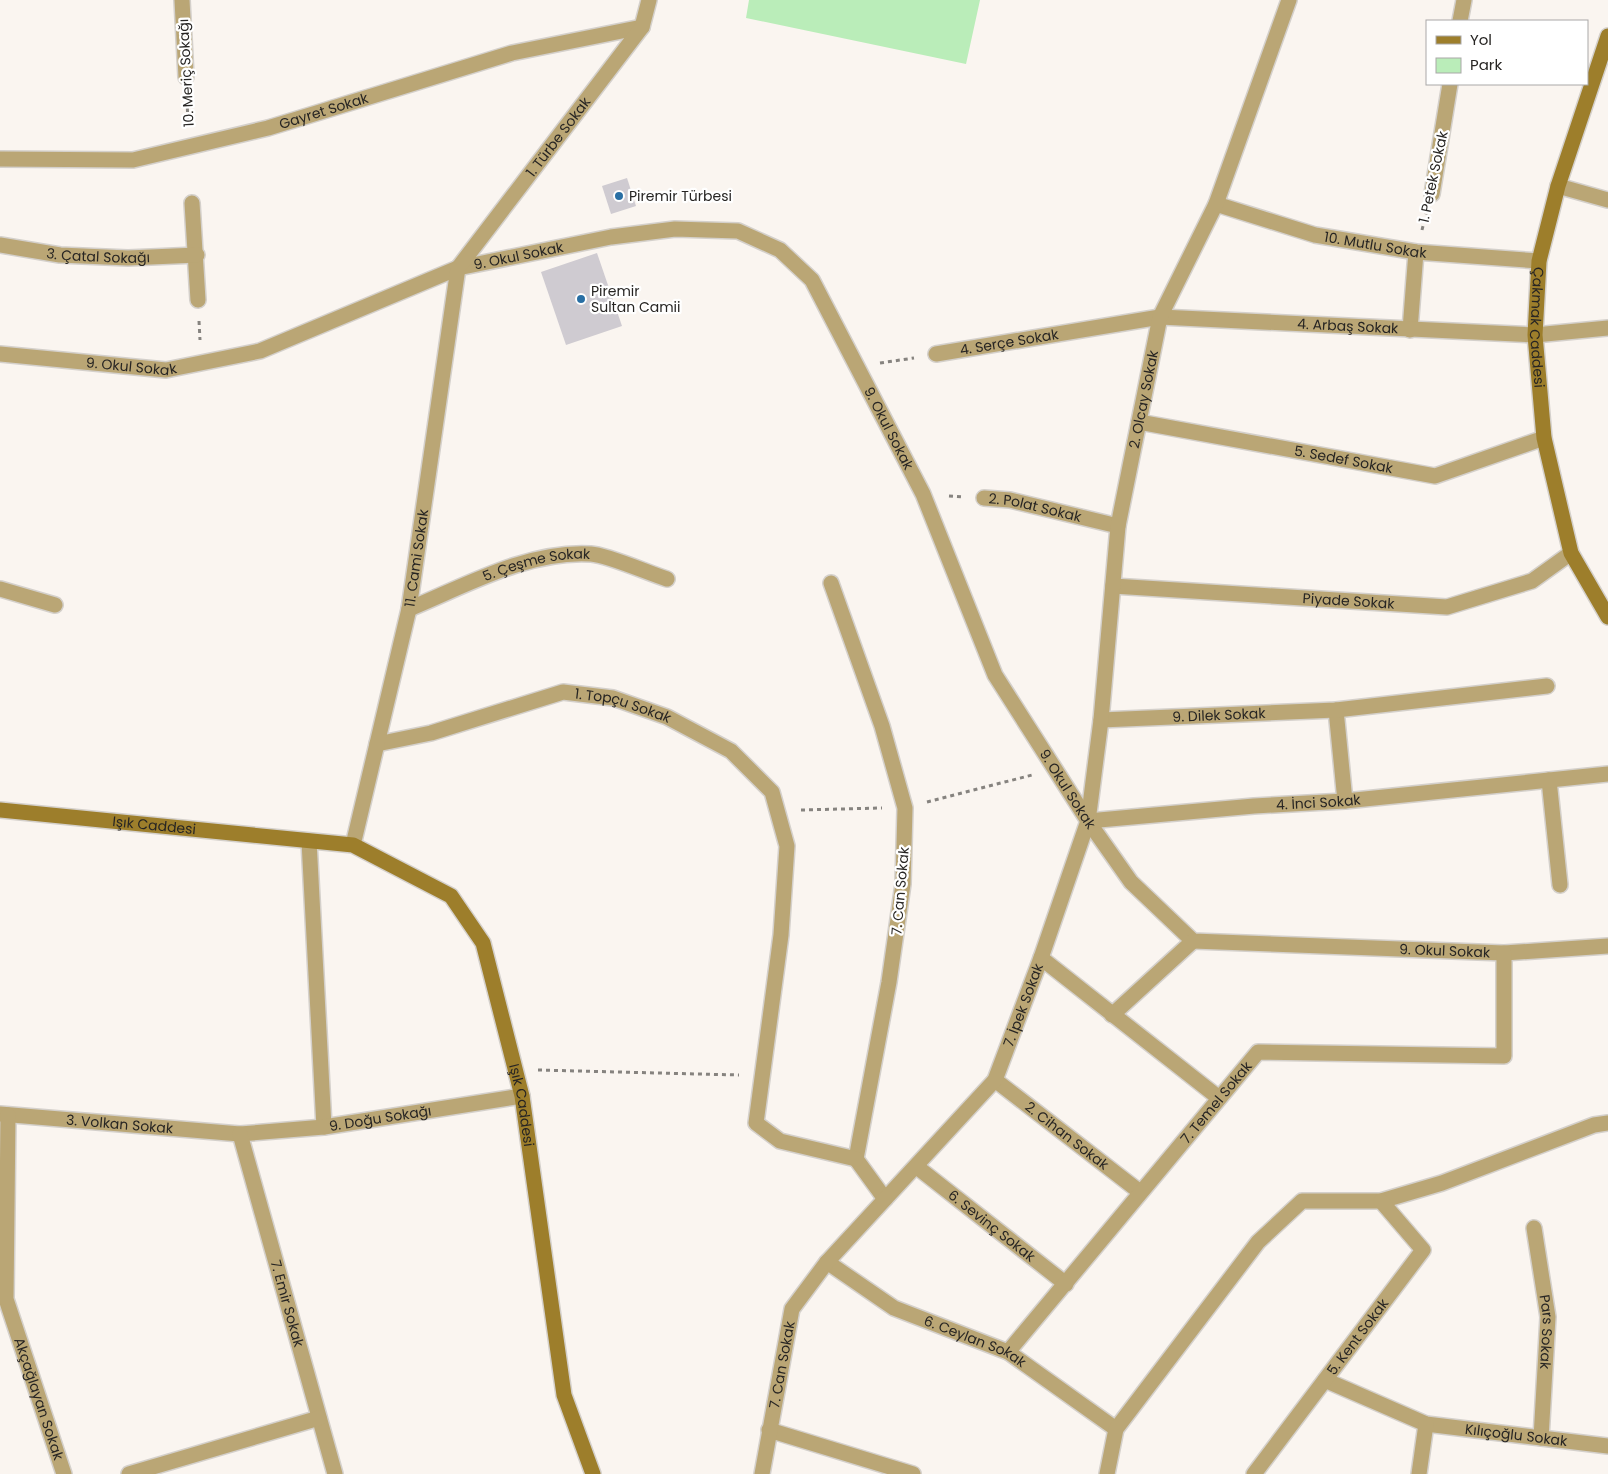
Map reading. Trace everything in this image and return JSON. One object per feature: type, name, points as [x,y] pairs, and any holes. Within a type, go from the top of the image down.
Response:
[{"type":"main road","name":"Çakmak Caddesi","points":[[1608,36],[1602,69],[1558,186],[1539,261],[1535,335],[1544,438],[1572,553],[1608,617]]},
{"type":"main road","name":"Işık Caddesi","points":[[0,810],[354,845],[450,896],[483,943],[522,1096],[564,1395],[593,1474]]},
{"type":"street","name":"10. Meriç Sokağı","points":[[182,0],[186,77]]},
{"type":"street","name":"1. Türbe Sokak","points":[[458,268],[642,27],[649,0]]},
{"type":"street","name":"2. Olcay Sokak","points":[[1088,821],[1101,720],[1118,526],[1160,317],[1216,204],[1289,0]]},
{"type":"street","points":[[1460,20],[1464,0]]},
{"type":"street","name":"Gayret Sokak","points":[[0,159],[11,161],[133,160],[268,128],[512,53],[642,27]]},
{"type":"street","name":"1. Petek Sokak","points":[[1432,194],[1450,85]]},
{"type":"street","points":[[1558,186],[1608,200]]},
{"type":"street","points":[[192,203],[197,256],[198,300]]},
{"type":"street","name":"10. Mutlu Sokak","points":[[1216,204],[1315,235],[1416,252],[1539,261]]},
{"type":"street","name":"9. Okul Sokak","points":[[0,354],[166,370],[260,351],[458,268],[638,233],[674,229],[738,231],[780,250],[812,280],[923,494],[995,676],[1088,821],[1131,882],[1193,941],[1504,953],[1608,946]]},
{"type":"street","name":"3. Çatal Sokağı","points":[[0,245],[60,256],[128,258],[197,256]]},
{"type":"street","points":[[1410,330],[1416,252]]},
{"type":"street","name":"11. Cami Sokak","points":[[354,845],[408,609],[458,268]]},
{"type":"street","name":"4. Arbaş Sokak","points":[[1160,317],[1535,335],[1608,328]]},
{"type":"street","name":"4. Serçe Sokak","points":[[936,354],[1160,317]]},
{"type":"street","name":"5. Sedef Sokak","points":[[1139,422],[1435,476],[1544,438]]},
{"type":"street","name":"2. Polat Sokak","points":[[984,498],[1010,500],[1118,526]]},
{"type":"street","name":"Piyade Sokak","points":[[1113,586],[1447,607],[1532,581],[1572,553]]},
{"type":"street","name":"5. Çeşme Sokak","points":[[408,609],[500,571],[544,556],[592,554],[667,579]]},
{"type":"street","name":"7. Can Sokak","points":[[831,583],[882,726],[905,808],[904,884],[889,982],[856,1159]]},
{"type":"street","points":[[0,589],[55,605]]},
{"type":"street","name":"9. Dilek Sokak","points":[[1101,720],[1336,710],[1547,686]]},
{"type":"street","name":"1. Topçu Sokak","points":[[377,744],[431,733],[563,692],[613,698],[667,717],[732,751],[772,792],[787,846],[781,935],[756,1123],[780,1141],[856,1159]]},
{"type":"street","points":[[1336,710],[1345,800]]},
{"type":"street","name":"4. İnci Sokak","points":[[1088,821],[1345,800],[1608,774]]},
{"type":"street","points":[[1549,780],[1560,885]]},
{"type":"street","name":"7. İpek Sokak","points":[[917,1167],[995,1080],[1041,958],[1088,821]]},
{"type":"street","points":[[309,841],[324,1127]]},
{"type":"street","points":[[1112,1015],[1193,941]]},
{"type":"street","name":"7. Temel Sokak","points":[[1008,1352],[1258,1052],[1504,1056],[1504,953]]},
{"type":"street","points":[[1041,958],[1219,1098]]},
{"type":"street","name":"2. Cihan Sokak","points":[[995,1080],[1140,1192]]},
{"type":"street","name":"9. Doğu Sokağı","points":[[240,1134],[324,1127],[522,1096]]},
{"type":"street","name":"3. Volkan Sokak","points":[[4,1115],[240,1134]]},
{"type":"street","name":"Akçağlayan Sokak","points":[[4,1115],[6,1299],[64,1474]]},
{"type":"street","points":[[1107,1474],[1116,1429],[1258,1242],[1302,1201],[1381,1201],[1442,1183],[1594,1125],[1608,1122]]},
{"type":"street","name":"7. Emir Sokak","points":[[240,1134],[335,1474]]},
{"type":"street","points":[[856,1159],[886,1199]]},
{"type":"street","name":"7. Can Sokak","points":[[762,1474],[792,1309],[827,1262],[917,1167]]},
{"type":"street","name":"6. Sevinç Sokak","points":[[917,1167],[1066,1284]]},
{"type":"street","name":"5. Kent Sokak","points":[[1254,1474],[1423,1250],[1381,1201]]},
{"type":"street","name":"Pars Sokak","points":[[1534,1228],[1548,1317],[1541,1438]]},
{"type":"street","name":"6. Ceylan Sokak","points":[[827,1262],[894,1308],[1008,1352],[1116,1429]]},
{"type":"street","name":"Kılıçoğlu Sokak","points":[[1325,1380],[1426,1424],[1608,1446]]},
{"type":"street","points":[[129,1474],[320,1418]]},
{"type":"street","points":[[1419,1474],[1426,1424]]},
{"type":"street","points":[[769,1430],[913,1474]]},
{"type":"path","name":"10. Meriç Sokağı","points":[[186,77],[190,146]]},
{"type":"path","name":"1. Petek Sokak","points":[[1416,252],[1432,194]]},
{"type":"path","points":[[198,300],[202,363]]},
{"type":"path","points":[[858,367],[936,354]]},
{"type":"path","name":"2. Polat Sokak","points":[[923,494],[984,498]]},
{"type":"path","points":[[777,810],[905,808],[1055,769]]},
{"type":"path","points":[[515,1069],[762,1075]]},
{"type":"green space","points":[[749,0],[980,0],[966,64],[746,18]]},
{"type":"building","name":"Piremir Türbesi","points":[[627,178],[636,206],[611,214],[602,186]]},
{"type":"building","name":"Piremir Sultan Camii","points":[[597,253],[622,326],[566,345],[541,272]]},
{"type":"place","name":"Piremir Türbesi","points":[[619,196]]},
{"type":"place","name":"Piremir Sultan Camii","points":[[581,299]]}]
